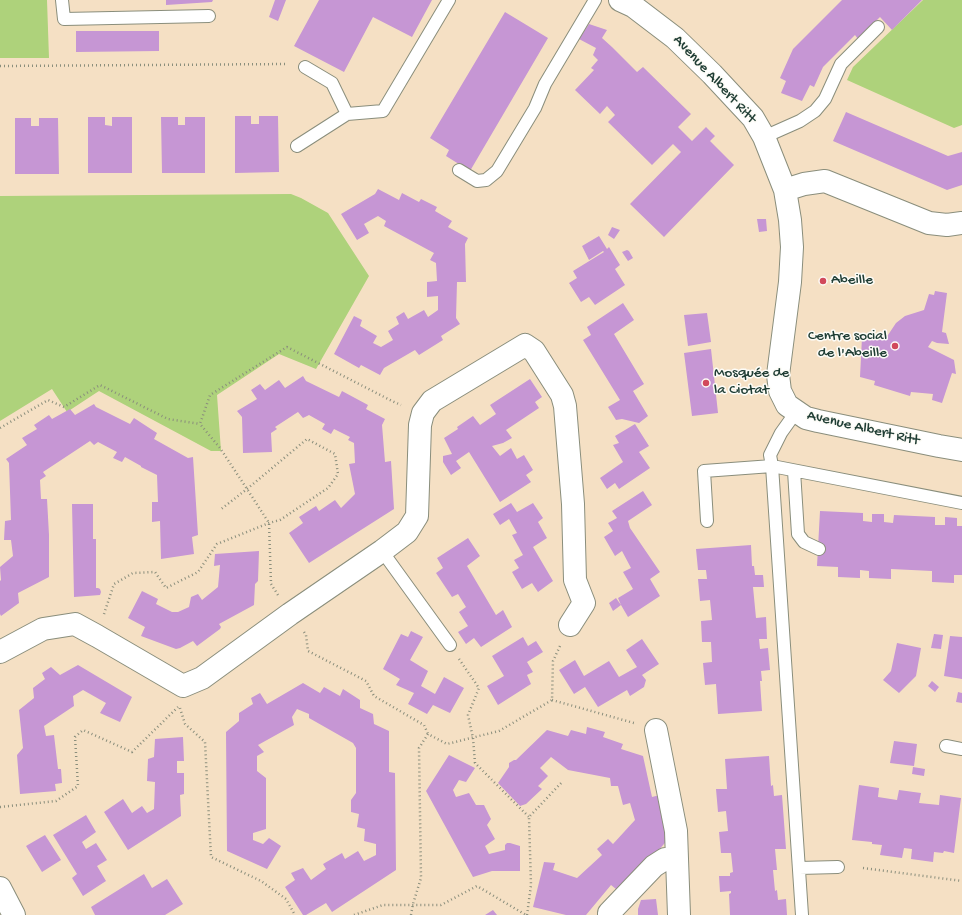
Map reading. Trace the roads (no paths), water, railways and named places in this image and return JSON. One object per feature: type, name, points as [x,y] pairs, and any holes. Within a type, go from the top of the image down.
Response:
[{"type":"street","name":"Avenue Albert Ritt","points":[[620,0],[633,6],[675,38],[754,118],[764,137],[785,190],[790,220],[792,247],[790,282],[778,374],[780,391],[787,405],[806,418],[962,450]]},
{"type":"street","points":[[785,190],[804,184],[825,181],[929,223],[947,225],[962,223]]},
{"type":"street","points":[[0,652],[43,629],[75,624],[182,686],[202,678],[407,532],[417,516],[420,425],[422,413],[432,401],[525,345],[534,351],[562,395],[565,406],[573,504],[576,580],[584,603],[570,625]]},
{"type":"street","points":[[656,730],[676,831],[678,915]]},
{"type":"street","points":[[609,915],[609,913],[654,866],[665,859],[677,861]]},
{"type":"street","points":[[0,888],[14,915]]},
{"type":"lane","points":[[62,0],[64,19],[209,16]]},
{"type":"lane","points":[[297,146],[347,114],[383,112],[449,0]]},
{"type":"lane","points":[[459,170],[477,181],[486,180],[497,171],[535,108],[545,84],[595,0]]},
{"type":"lane","points":[[764,137],[800,122],[815,111],[824,99],[842,64],[878,27]]},
{"type":"lane","points":[[305,67],[332,83],[347,114]]},
{"type":"lane","points":[[796,412],[781,433],[770,456],[772,466],[802,915]]},
{"type":"lane","points":[[707,521],[704,471],[772,466],[962,503]]},
{"type":"lane","points":[[794,471],[798,534],[804,542],[819,549]]},
{"type":"lane","points":[[382,551],[450,645]]},
{"type":"lane","points":[[946,746],[962,749]]},
{"type":"lane","points":[[799,868],[838,867]]},
{"type":"place","name":"Abeille","points":[[823,281]]},
{"type":"place","name":"Centre social de l'Abeille","points":[[895,346]]},
{"type":"place","name":"Mosquée de la Ciotat","points":[[706,383]]}]
